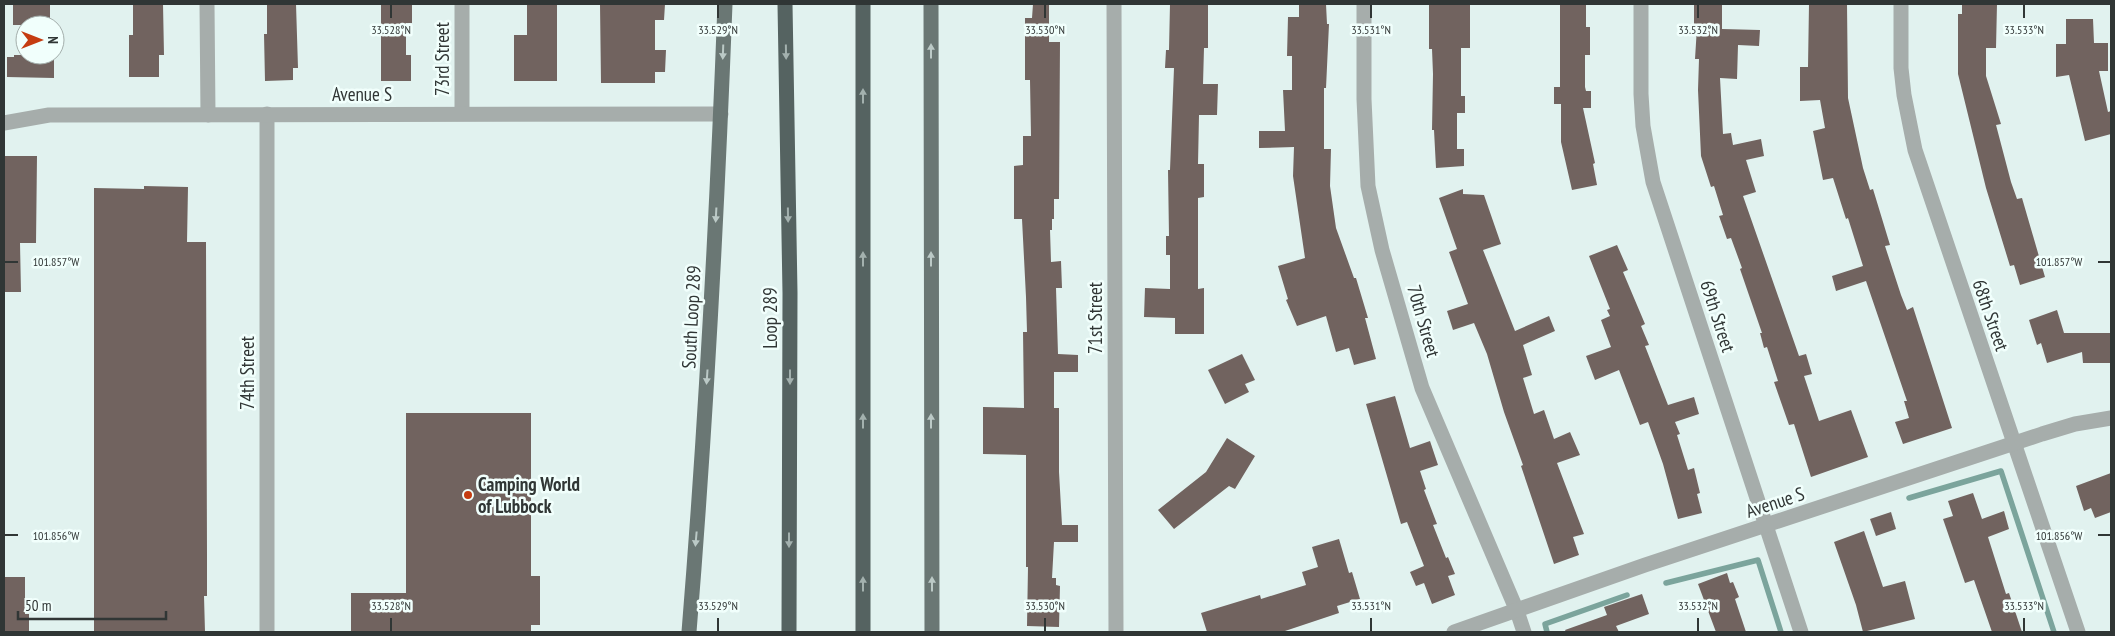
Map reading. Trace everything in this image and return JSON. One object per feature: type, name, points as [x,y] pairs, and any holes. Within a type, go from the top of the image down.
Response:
[{"type":"highway","name":"Loop 289","points":[[786,4],[790,293],[789,632]]},
{"type":"highway","points":[[863,4],[863,632]]},
{"type":"main road","name":"South Loop 289","points":[[689,632],[702,462],[721,114],[725,4]]},
{"type":"main road","points":[[931,4],[932,632]]},
{"type":"street","points":[[208,4],[208,114]]},
{"type":"street","name":"73rd Street","points":[[462,4],[462,113]]},
{"type":"street","name":"71st Street","points":[[1114,4],[1116,632]]},
{"type":"street","name":"70th Street","points":[[1364,4],[1364,99],[1368,186],[1382,250],[1422,388],[1517,611],[1524,632]]},
{"type":"street","name":"69th Street","points":[[1641,4],[1643,126],[1653,182],[1801,632]]},
{"type":"street","name":"68th Street","points":[[1901,4],[1901,68],[1904,95],[1915,150],[2078,632]]},
{"type":"street","name":"Avenue S","points":[[4,123],[49,114],[721,114]]},
{"type":"street","name":"74th Street","points":[[267,114],[267,632]]},
{"type":"street","name":"Avenue S","points":[[1454,632],[1645,565],[2013,444],[2075,424],[2111,418]]},
{"type":"building","points":[[13,4],[50,4],[50,15],[15,15],[15,25],[13,25]]},
{"type":"building","points":[[133,4],[163,4],[164,55],[159,55],[159,77],[129,77],[129,35],[133,35]]},
{"type":"building","points":[[267,4],[296,4],[298,68],[293,68],[293,80],[265,81],[264,34],[267,34]]},
{"type":"building","points":[[381,4],[412,4],[412,23],[406,23],[406,55],[411,55],[411,81],[381,81]]},
{"type":"building","points":[[527,4],[557,4],[557,81],[514,81],[514,35],[527,35]]},
{"type":"building","points":[[600,4],[665,4],[664,20],[655,20],[655,50],[666,50],[665,72],[655,72],[655,83],[601,83]]},
{"type":"building","points":[[1033,4],[1049,4],[1049,42],[1060,42],[1059,199],[1054,199],[1054,219],[1052,219],[1052,230],[1050,230],[1051,262],[1061,261],[1062,288],[1056,288],[1058,354],[1078,355],[1078,372],[1054,372],[1054,408],[1059,408],[1059,472],[1062,525],[1078,525],[1078,542],[1054,542],[1052,578],[1056,578],[1056,585],[1060,586],[1059,627],[1027,626],[1026,455],[983,454],[983,407],[1024,408],[1023,332],[1027,332],[1026,297],[1022,219],[1014,219],[1014,166],[1023,165],[1023,136],[1031,136],[1030,80],[1025,80],[1025,18],[1032,18]]},
{"type":"building","points":[[1170,4],[1208,4],[1208,48],[1204,48],[1203,84],[1218,84],[1217,115],[1199,115],[1198,164],[1204,164],[1204,197],[1198,198],[1198,289],[1204,288],[1204,334],[1175,334],[1175,318],[1144,317],[1145,288],[1170,289],[1170,255],[1166,255],[1166,236],[1169,236],[1168,170],[1170,170],[1174,68],[1165,68],[1166,50],[1169,50]]},
{"type":"building","points":[[1299,4],[1326,4],[1327,24],[1329,24],[1326,88],[1324,88],[1324,149],[1331,149],[1330,186],[1336,228],[1354,278],[1356,278],[1368,318],[1365,318],[1376,359],[1354,365],[1349,348],[1336,352],[1326,316],[1297,326],[1286,300],[1288,299],[1278,266],[1305,258],[1293,176],[1294,147],[1259,148],[1259,131],[1285,131],[1283,90],[1292,90],[1292,56],[1287,56],[1288,17],[1299,17]]},
{"type":"building","points":[[1429,4],[1470,4],[1470,48],[1461,48],[1461,96],[1465,96],[1465,113],[1457,113],[1457,149],[1464,149],[1464,166],[1436,168],[1434,130],[1432,130],[1433,74],[1432,49],[1429,49]]},
{"type":"building","points":[[1560,4],[1586,4],[1586,27],[1590,27],[1590,55],[1585,55],[1585,87],[1586,91],[1591,91],[1591,108],[1583,108],[1595,163],[1593,164],[1597,185],[1572,190],[1561,142],[1561,104],[1554,104],[1554,87],[1560,87]]},
{"type":"building","points":[[1694,4],[1722,4],[1722,29],[1760,30],[1759,46],[1738,45],[1737,79],[1720,78],[1723,134],[1731,133],[1733,145],[1761,139],[1764,156],[1746,160],[1756,192],[1743,196],[1799,356],[1806,354],[1812,374],[1804,376],[1819,421],[1851,410],[1868,457],[1811,477],[1794,424],[1789,425],[1774,382],[1778,381],[1767,347],[1764,348],[1760,333],[1762,333],[1740,269],[1742,268],[1731,238],[1727,239],[1719,216],[1723,215],[1714,186],[1711,187],[1701,156],[1698,90],[1699,59],[1695,59],[1697,27],[1694,27]]},
{"type":"building","points":[[1809,4],[1847,4],[1848,98],[1863,168],[1870,190],[1873,189],[1890,245],[1885,246],[1901,295],[1907,310],[1913,307],[1952,428],[1903,444],[1895,422],[1909,418],[1904,401],[1907,401],[1866,281],[1836,291],[1832,276],[1863,266],[1833,178],[1823,180],[1813,131],[1825,128],[1820,100],[1800,101],[1800,67],[1808,67]]},
{"type":"building","points":[[1962,4],[1997,4],[1996,48],[1986,48],[1986,76],[2001,124],[1996,125],[2011,182],[2017,199],[2022,198],[2045,277],[2020,285],[2014,265],[2010,266],[1986,188],[1958,74],[1958,14],[1962,14]]},
{"type":"building","points":[[2066,19],[2093,19],[2094,43],[2108,43],[2108,71],[2099,71],[2108,112],[2111,111],[2111,134],[2085,141],[2069,75],[2056,77],[2056,44],[2066,44]]},
{"type":"building","points":[[15,55],[15,65],[54,65],[54,78],[7,77],[7,57],[14,57]]},
{"type":"building","points":[[4,156],[37,156],[36,243],[20,243],[21,292],[4,292]]},
{"type":"building","points":[[144,186],[188,187],[187,242],[206,242],[207,596],[204,596],[205,632],[94,632],[94,188],[144,189]]},
{"type":"building","points":[[1463,189],[1463,194],[1484,195],[1501,244],[1483,250],[1515,331],[1549,316],[1555,331],[1523,345],[1532,375],[1523,378],[1534,414],[1544,410],[1554,439],[1570,432],[1580,455],[1557,463],[1584,534],[1573,537],[1579,555],[1554,564],[1521,466],[1523,465],[1504,412],[1487,354],[1474,323],[1453,330],[1447,311],[1468,304],[1449,252],[1457,249],[1439,198]]},
{"type":"building","points":[[1617,245],[1628,270],[1623,272],[1645,324],[1641,326],[1649,345],[1645,346],[1668,405],[1694,397],[1699,414],[1675,422],[1680,434],[1677,435],[1688,470],[1694,468],[1700,493],[1697,494],[1702,513],[1678,519],[1663,464],[1648,422],[1640,425],[1619,370],[1595,380],[1586,356],[1611,347],[1601,320],[1610,316],[1607,310],[1610,309],[1589,256]]},
{"type":"building","points":[[2057,310],[2064,333],[2111,333],[2111,363],[2083,363],[2082,352],[2047,363],[2041,343],[2037,345],[2029,320]]},
{"type":"building","points":[[1242,354],[1255,380],[1245,384],[1249,392],[1225,404],[1208,370]]},
{"type":"building","points":[[1395,396],[1410,448],[1430,441],[1438,465],[1420,471],[1426,489],[1424,490],[1437,524],[1433,525],[1446,558],[1448,557],[1455,574],[1448,576],[1455,595],[1432,604],[1424,583],[1416,586],[1410,572],[1424,566],[1407,522],[1401,524],[1366,404]]},
{"type":"building","name":"Camping World of Lubbock","points":[[406,413],[531,413],[531,576],[540,576],[540,625],[531,625],[531,632],[351,632],[351,593],[406,593]]},
{"type":"building","points":[[1227,438],[1255,456],[1235,489],[1229,486],[1174,529],[1158,510],[1206,472]]},
{"type":"building","points":[[2111,473],[2111,512],[2095,518],[2091,508],[2084,511],[2076,486]]},
{"type":"building","points":[[1973,493],[1982,519],[2004,511],[2009,529],[1988,537],[2006,594],[2009,593],[2022,632],[1992,632],[1974,580],[1965,583],[1943,519],[1953,516],[1948,501]]},
{"type":"building","points":[[1891,512],[1896,529],[1876,536],[1870,519]]},
{"type":"building","points":[[1864,531],[1883,587],[1905,581],[1915,619],[1863,632],[1856,605],[1834,542]]},
{"type":"building","points":[[1339,539],[1349,573],[1352,572],[1360,599],[1337,606],[1339,613],[1282,632],[1207,632],[1201,613],[1260,595],[1261,599],[1306,585],[1302,572],[1318,567],[1312,547]]},
{"type":"building","points":[[1727,573],[1730,583],[1733,582],[1739,597],[1735,599],[1746,632],[1716,632],[1698,584]]},
{"type":"building","points":[[4,577],[25,577],[25,614],[29,614],[29,632],[4,632]]},
{"type":"building","points":[[1642,594],[1649,614],[1616,626],[1619,632],[1566,632],[1565,630],[1607,615],[1604,607]]},
{"type":"waterway","points":[[1909,498],[2001,471],[2054,632]]},
{"type":"waterway","points":[[1666,583],[1758,560],[1781,632]]},
{"type":"waterway","points":[[1547,632],[1545,624],[1627,595]]},
{"type":"place","name":"Camping World of Lubbock","points":[[468,495]]}]
